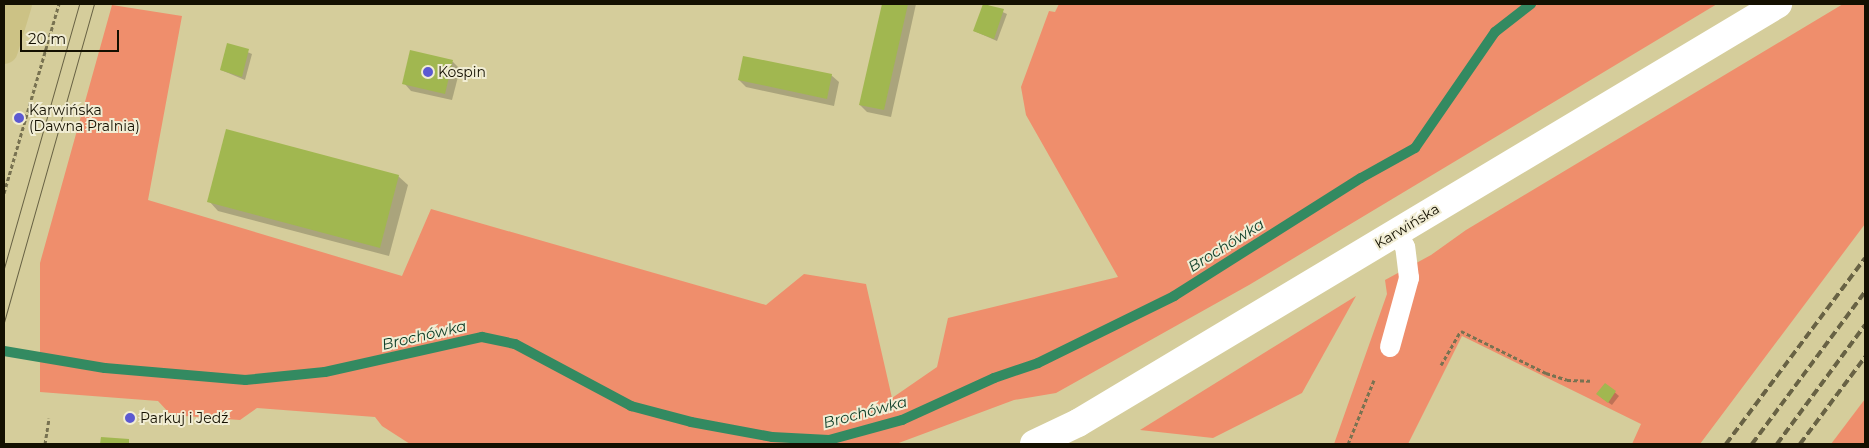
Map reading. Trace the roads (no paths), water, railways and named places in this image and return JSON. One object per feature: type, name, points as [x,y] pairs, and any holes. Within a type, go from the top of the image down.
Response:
[{"type":"main road","points":[[4,50],[18,4]]},
{"type":"street","name":"Karwińska","points":[[1034,444],[1078,423],[1778,4]]},
{"type":"lane","points":[[1390,347],[1409,278],[1405,247],[1397,232]]},
{"type":"waterway","name":"Brochówka","points":[[4,351],[105,368],[245,380],[325,372],[482,337],[515,344],[631,406],[691,422],[772,437],[829,440],[902,420],[994,378],[1038,363],[1174,296],[1361,178],[1415,148],[1495,32],[1531,4]]},
{"type":"tram line","points":[[4,268],[79,4]]},
{"type":"tram line","points":[[4,322],[94,4]]},
{"type":"railway","points":[[1726,444],[1865,258]]},
{"type":"railway","points":[[1752,444],[1865,292]]},
{"type":"railway","points":[[1777,444],[1865,325]]},
{"type":"railway","points":[[1800,444],[1865,357]]},
{"type":"place","name":"Kospin","points":[[428,72]]},
{"type":"place","name":"Karwińska (Dawna Pralnia)","points":[[19,118]]},
{"type":"place","name":"Parkuj i Jedź","points":[[130,418]]}]
